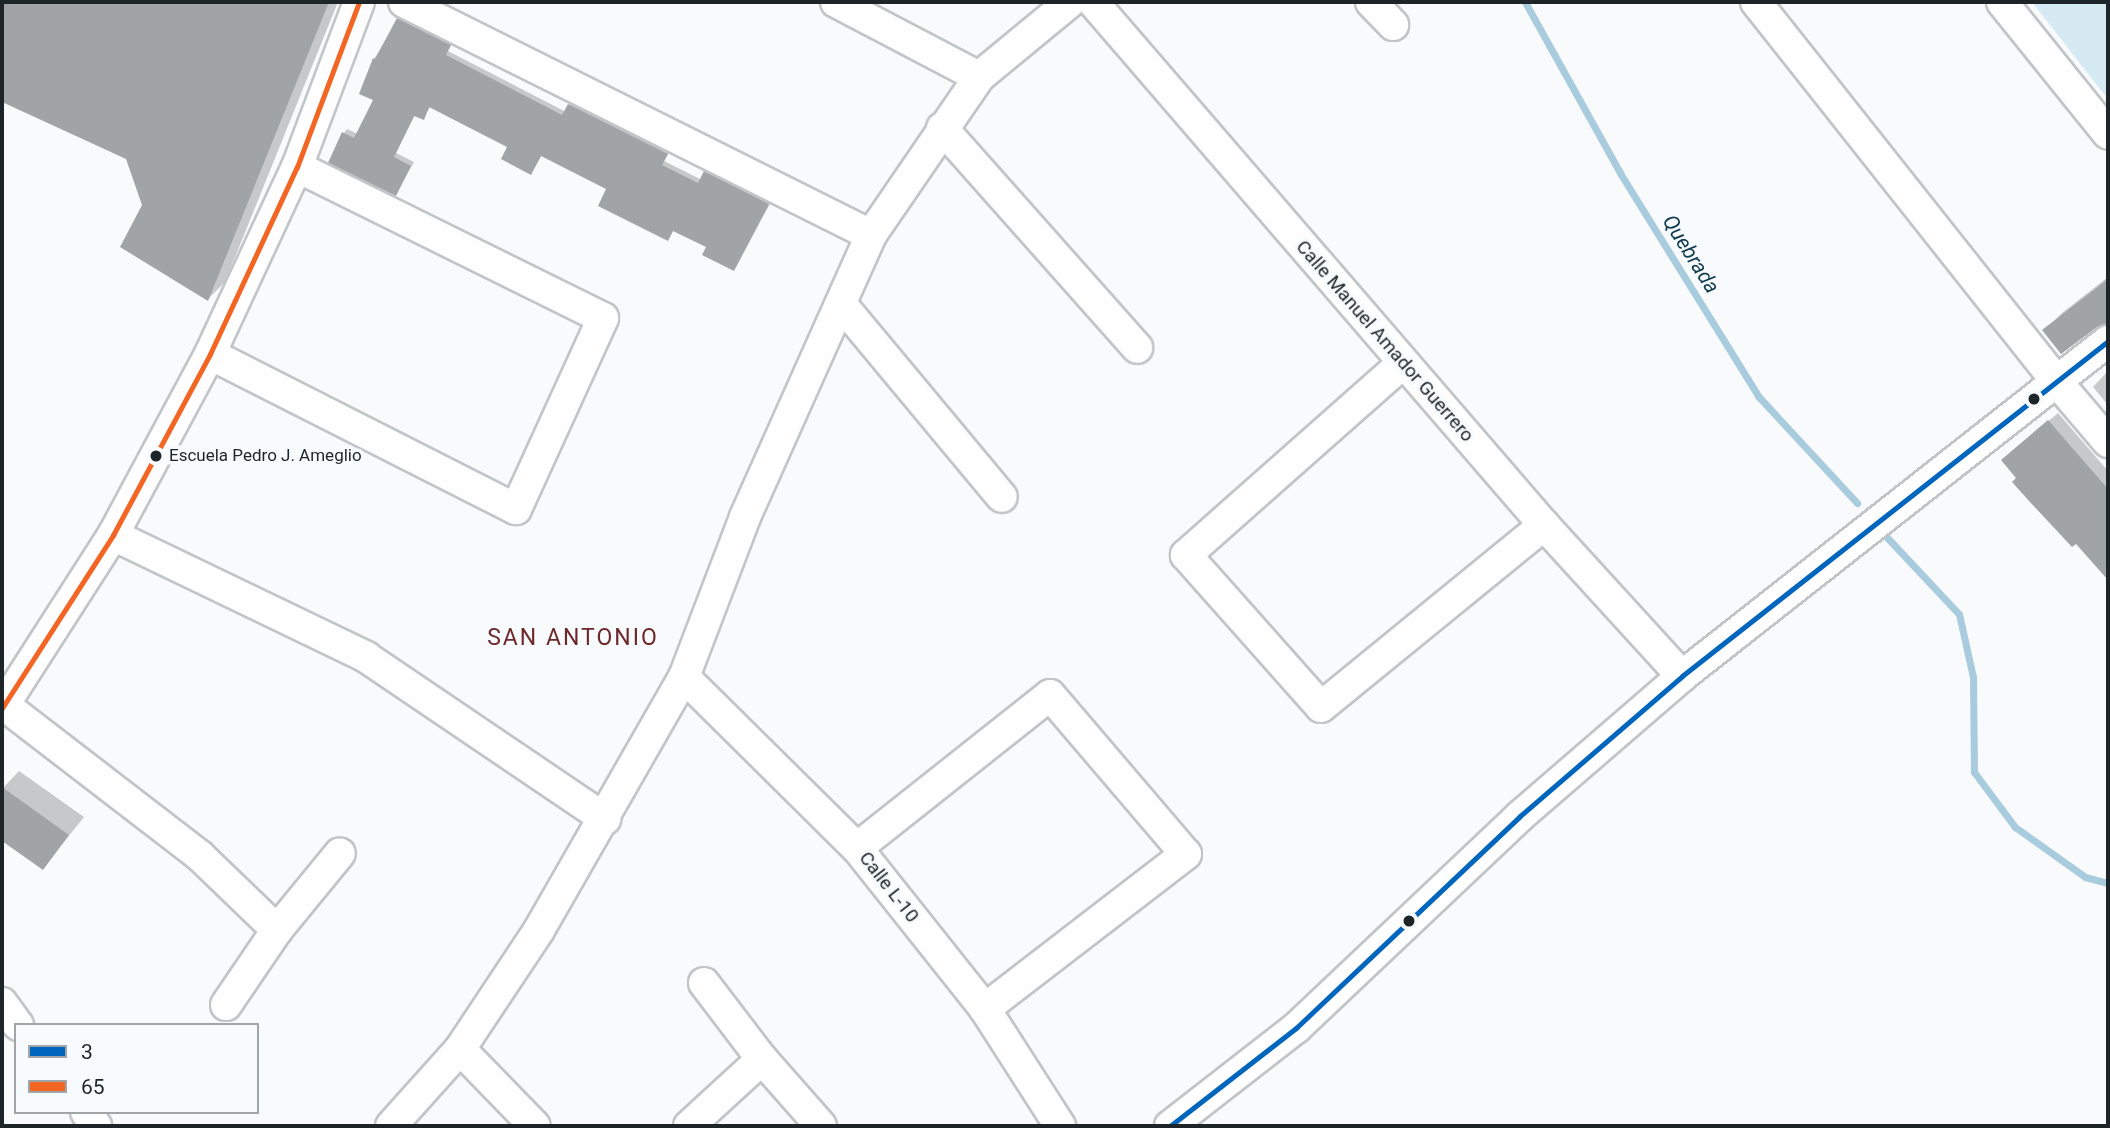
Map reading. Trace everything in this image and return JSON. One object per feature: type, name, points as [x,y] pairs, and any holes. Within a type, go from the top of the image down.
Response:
[{"type":"street","points":[[277,930],[200,856],[3,706],[113,535],[210,354],[297,167],[359,2]]},
{"type":"street","points":[[404,2],[871,235]]},
{"type":"street","points":[[836,2],[979,77]]},
{"type":"street","points":[[391,1126],[460,1049],[539,930],[684,677],[746,517],[871,235],[979,77],[1070,2]]},
{"type":"street","name":"Calle Manuel Amador Guerrero","points":[[1093,2],[1544,525],[1682,676]]},
{"type":"street","points":[[1371,2],[1393,25]]},
{"type":"street","points":[[1756,2],[2057,382],[2108,442]]},
{"type":"street","points":[[2002,2],[2108,134]]},
{"type":"street","points":[[942,128],[1137,348]]},
{"type":"street","points":[[210,354],[516,509],[603,317],[297,167]]},
{"type":"street","points":[[841,304],[1002,498]]},
{"type":"street","points":[[1170,1126],[1296,1028],[1520,816],[1682,676],[2108,341]]},
{"type":"street","points":[[1404,363],[1186,555],[1321,707],[1544,525]]},
{"type":"street","points":[[113,535],[366,657],[605,819]]},
{"type":"street","name":"Calle L-10","points":[[684,677],[858,848],[985,1009],[1060,1126]]},
{"type":"street","points":[[858,848],[1050,695],[1186,854],[985,1009]]},
{"type":"street","points":[[226,1005],[277,930],[340,853]]},
{"type":"street","points":[[704,983],[762,1059],[821,1126]]},
{"type":"street","points":[[2,1003],[17,1023]]},
{"type":"street","points":[[460,1049],[535,1126]]},
{"type":"street","points":[[688,1126],[762,1059]]},
{"type":"shaded area","points":[[2032,2],[2108,2],[2107,98]]},
{"type":"building","points":[[2,2],[329,2],[208,301],[120,247],[142,205],[126,159],[2,102]]},
{"type":"building","points":[[397,18],[451,45],[446,55],[562,115],[568,104],[668,154],[662,165],[698,183],[704,171],[769,204],[734,271],[702,255],[706,247],[673,231],[668,241],[598,206],[606,189],[541,156],[531,175],[501,159],[507,147],[429,107],[424,120],[414,116],[394,157],[411,166],[396,196],[328,163],[342,132],[354,138],[373,100],[359,94],[373,58],[375,59]]},
{"type":"building","points":[[2108,279],[2108,324],[2097,327],[2061,354],[2042,330]]},
{"type":"building","points":[[2048,420],[2108,489],[2108,580],[2076,544],[2072,547],[2012,482],[2016,478],[2001,460]]},
{"type":"building","points":[[2,787],[69,835],[43,870],[2,841]]},
{"type":"waterway","name":"Quebrada","points":[[1525,2],[1620,173],[1758,396],[1857,503]]},
{"type":"waterway","name":"Quebrada","points":[[1881,531],[1959,614],[1973,677],[1974,772],[2015,827],[2085,877],[2108,883]]},
{"type":"transit line","name":"65","points":[[2,708],[113,535],[210,354],[297,167],[359,2]]},
{"type":"transit line","name":"3","points":[[1170,1126],[1296,1028],[1520,816],[1682,676],[2108,341]]},
{"type":"place","name":"Escuela Pedro J. Ameglio","points":[[156,456]]},
{"type":"district","name":"SAN ANTONIO","points":[[573,638]]}]
